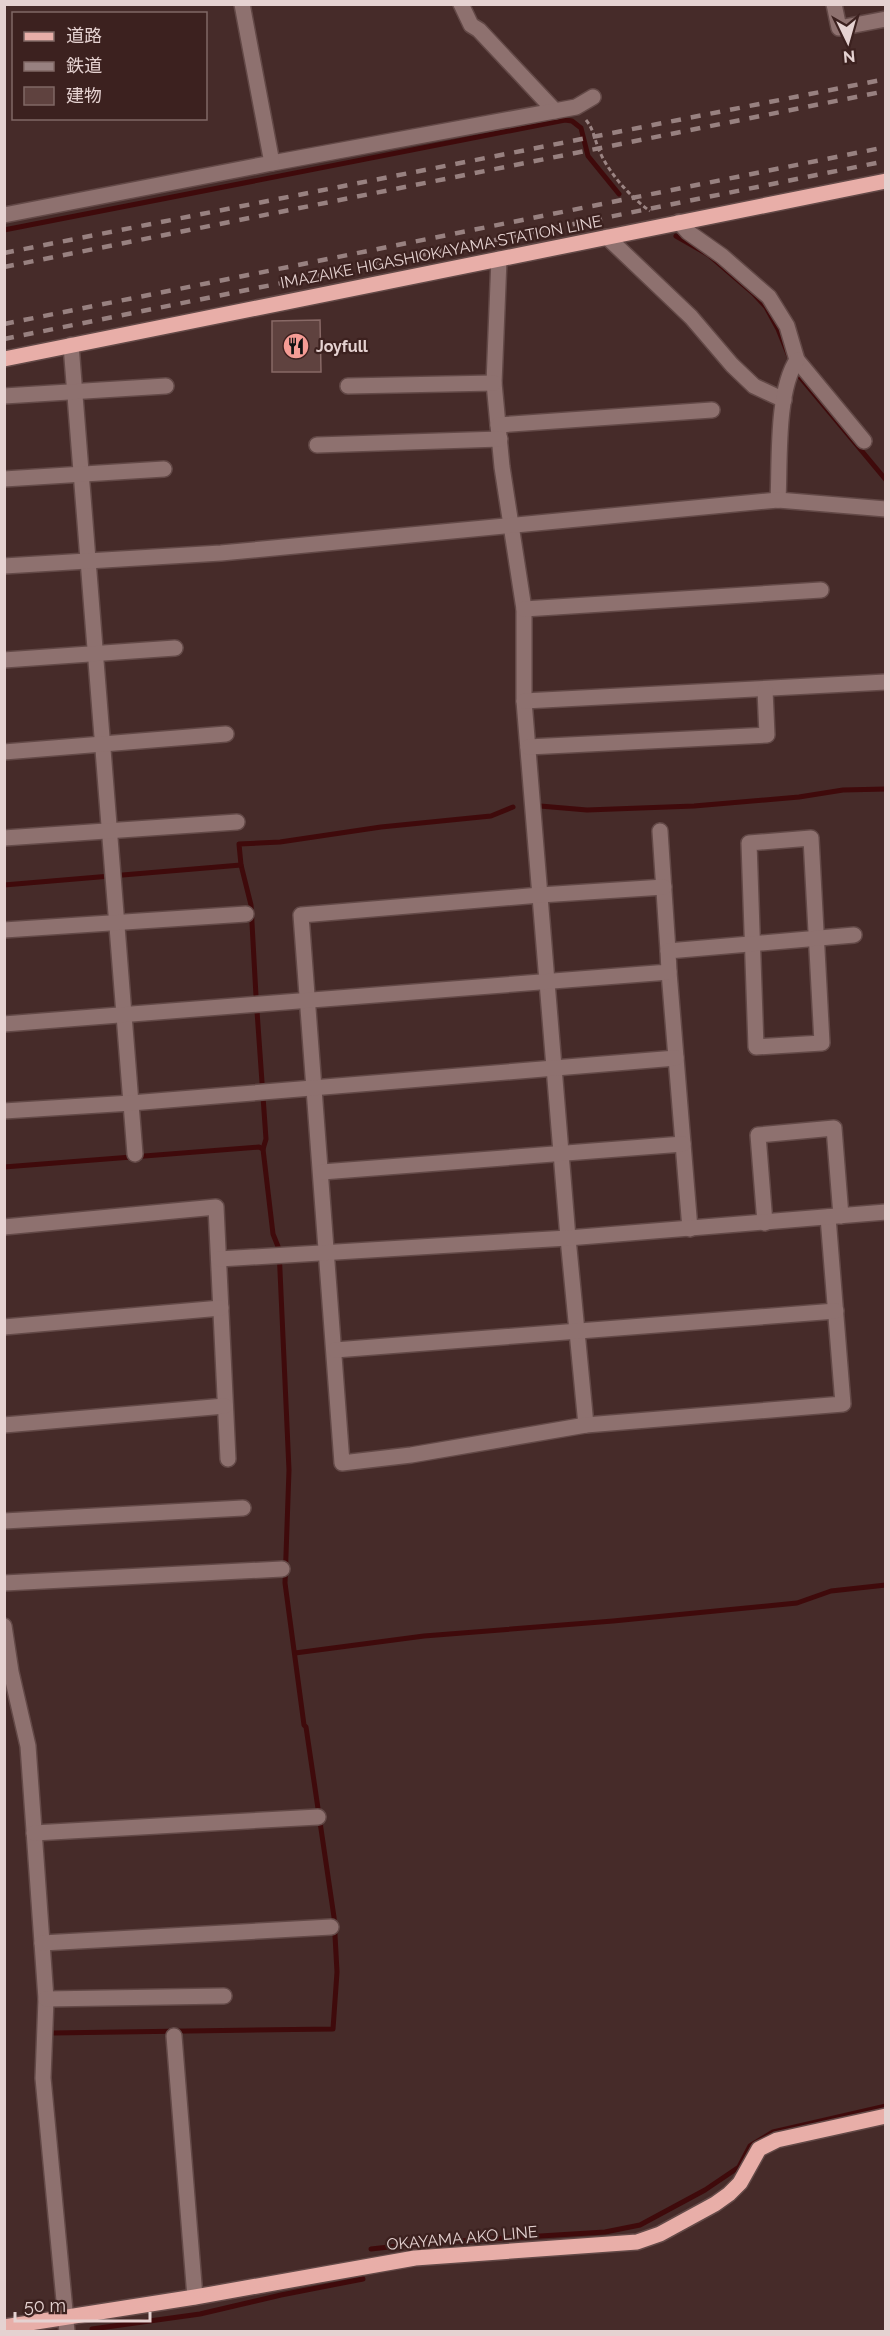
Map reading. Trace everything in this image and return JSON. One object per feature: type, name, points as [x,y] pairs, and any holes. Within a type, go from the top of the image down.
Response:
[{"type":"main road","name":"IMAZAIKE HIGASHIOKAYAMA STATION LINE","points":[[4,359],[885,181]]},
{"type":"main road","name":"OKAYAMA AKO LINE","points":[[4,2327],[66,2324],[195,2297],[415,2258],[637,2242],[660,2234],[715,2205],[740,2183],[759,2149],[777,2140],[885,2116]]},
{"type":"street","points":[[242,4],[272,163]]},
{"type":"street","points":[[461,4],[471,26],[479,30],[555,111]]},
{"type":"street","points":[[834,4],[839,28],[885,19]]},
{"type":"street","points":[[4,215],[576,107],[593,98]]},
{"type":"street","points":[[674,223],[722,256],[769,297],[787,326],[794,364],[782,415],[778,500]]},
{"type":"street","points":[[607,237],[691,317],[732,365],[754,386],[784,400]]},
{"type":"street","points":[[499,259],[494,383],[510,525],[524,609],[524,702],[568,1238],[586,1425]]},
{"type":"street","points":[[71,345],[135,1154]]},
{"type":"street","points":[[794,364],[864,441]]},
{"type":"street","points":[[348,386],[494,383]]},
{"type":"street","points":[[4,396],[166,386]]},
{"type":"street","points":[[317,446],[499,432],[712,410]]},
{"type":"street","points":[[4,479],[164,469]]},
{"type":"street","points":[[4,566],[221,554],[778,500],[885,509]]},
{"type":"street","points":[[524,609],[821,590]]},
{"type":"street","points":[[4,660],[175,648]]},
{"type":"street","points":[[524,702],[885,682]]},
{"type":"street","points":[[528,747],[767,735],[765,690]]},
{"type":"street","points":[[4,752],[226,734]]},
{"type":"street","points":[[4,838],[237,822]]},
{"type":"street","points":[[660,831],[690,1229]]},
{"type":"street","points":[[811,838],[822,1043],[756,1047],[752,944],[749,843],[811,838]]},
{"type":"street","points":[[664,887],[301,915],[342,1463],[411,1455],[586,1425],[843,1404],[836,1311],[834,1128],[758,1135],[765,1223]]},
{"type":"street","points":[[4,930],[246,914]]},
{"type":"street","points":[[668,951],[854,935]]},
{"type":"street","points":[[4,1024],[669,972]]},
{"type":"street","points":[[4,1111],[130,1103],[676,1058]]},
{"type":"street","points":[[322,1172],[683,1144]]},
{"type":"street","points":[[4,1227],[216,1206],[228,1459]]},
{"type":"street","points":[[219,1259],[568,1238],[885,1212]]},
{"type":"street","points":[[4,1327],[221,1308]]},
{"type":"street","points":[[335,1350],[836,1311]]},
{"type":"street","points":[[4,1425],[225,1406]]},
{"type":"street","points":[[4,1521],[243,1508]]},
{"type":"street","points":[[4,1583],[282,1569]]},
{"type":"street","points":[[4,1626],[10,1695],[28,1746],[46,1999],[43,2078],[66,2324]]},
{"type":"street","points":[[34,1833],[318,1817]]},
{"type":"street","points":[[42,1943],[331,1928]]},
{"type":"street","points":[[46,1999],[224,1996]]},
{"type":"street","points":[[174,2036],[195,2297]]},
{"type":"path","points":[[576,107],[593,128],[604,160],[623,185],[643,206],[674,223]]},
{"type":"building","name":"Joyfull","points":[[320,320],[321,372],[272,372],[272,321]]},
{"type":"waterway","points":[[4,230],[565,120],[572,121],[581,128],[588,156],[619,194]]},
{"type":"waterway","points":[[676,236],[709,255],[766,307],[778,329],[795,371],[886,480]]},
{"type":"waterway","points":[[540,806],[587,810],[694,806],[799,797],[843,790],[886,789]]},
{"type":"waterway","points":[[4,885],[241,865],[239,844],[280,842],[381,827],[491,816],[513,807]]},
{"type":"waterway","points":[[241,865],[251,905],[256,996]]},
{"type":"waterway","points":[[52,2033],[333,2029],[337,1972],[334,1917],[304,1725],[285,1583],[289,1470],[279,1249],[273,1234],[263,1149],[266,1139],[257,1011]]},
{"type":"waterway","points":[[4,1167],[259,1147],[263,1149]]},
{"type":"waterway","points":[[295,1653],[424,1636],[797,1603],[831,1591],[886,1585]]},
{"type":"waterway","points":[[371,2249],[425,2243],[605,2232],[640,2225],[705,2190],[739,2167],[750,2146],[773,2132],[886,2106]]},
{"type":"waterway","points":[[92,2329],[200,2314],[363,2279]]},
{"type":"railway","points":[[4,253],[886,79]]},
{"type":"railway","points":[[4,267],[886,91]]},
{"type":"railway","points":[[4,324],[886,147]]},
{"type":"railway","points":[[4,339],[886,161]]},
{"type":"place","name":"Joyfull","points":[[296,346]]}]
